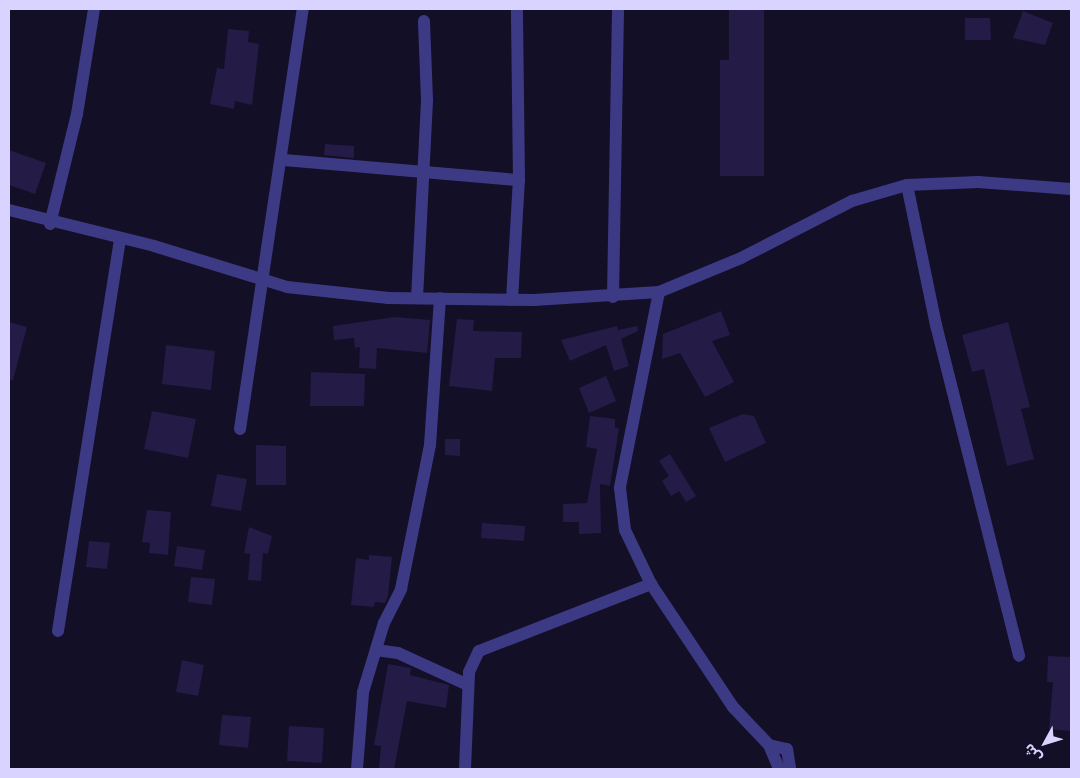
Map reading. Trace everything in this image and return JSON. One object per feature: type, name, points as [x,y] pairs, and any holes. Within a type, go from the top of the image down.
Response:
[{"type":"street","points":[[50,224],[78,114],[94,9]]},
{"type":"street","points":[[240,429],[284,160],[303,9]]},
{"type":"street","points":[[512,300],[519,180],[516,9]]},
{"type":"street","points":[[613,297],[618,9]]},
{"type":"street","points":[[416,298],[423,170],[424,21]]},
{"type":"street","points":[[284,160],[423,170],[519,180]]},
{"type":"street","points":[[9,210],[50,224],[120,238],[265,282],[341,295],[512,300],[613,297],[659,292],[742,258],[852,201],[907,185],[978,182],[1071,189]]},
{"type":"street","points":[[907,185],[936,325],[1019,656]]},
{"type":"street","points":[[58,631],[120,238]]},
{"type":"street","points":[[659,292],[620,488],[625,530],[651,584],[733,707],[769,745],[779,769]]},
{"type":"street","points":[[357,769],[363,692],[376,650],[401,589],[425,475],[440,298]]},
{"type":"street","points":[[465,769],[468,685],[471,660],[489,645],[651,584]]},
{"type":"street","points":[[376,650],[398,653],[468,685]]},
{"type":"street","points":[[769,745],[787,749],[790,769]]},
{"type":"building","points":[[729,9],[764,9],[764,176],[720,176],[720,60],[729,60]]},
{"type":"building","points":[[1023,11],[1053,23],[1045,45],[1013,38]]},
{"type":"building","points":[[965,18],[990,18],[991,40],[965,40]]},
{"type":"building","points":[[228,29],[249,31],[248,42],[259,44],[252,105],[235,101],[234,109],[210,104],[217,68],[224,69]]},
{"type":"building","points":[[325,144],[354,146],[354,158],[324,155]]},
{"type":"building","points":[[9,150],[46,163],[35,194],[9,185]]},
{"type":"building","points":[[721,311],[730,335],[712,341],[734,382],[705,397],[680,353],[662,359],[663,334]]},
{"type":"building","points":[[395,317],[430,320],[427,353],[377,348],[376,369],[359,368],[360,347],[355,348],[354,338],[334,340],[333,326]]},
{"type":"building","points":[[457,319],[474,320],[473,331],[522,332],[521,358],[495,358],[492,391],[449,386]]},
{"type":"building","points":[[9,322],[27,327],[13,380],[9,380]]},
{"type":"building","points":[[1008,322],[1030,407],[1021,409],[1034,459],[1007,466],[984,369],[972,372],[962,335]]},
{"type":"building","points":[[617,326],[618,330],[637,326],[638,331],[621,339],[629,366],[614,371],[606,345],[570,361],[561,340]]},
{"type":"building","points":[[166,345],[215,351],[211,390],[162,384]]},
{"type":"building","points":[[311,372],[365,374],[364,406],[310,406]]},
{"type":"building","points":[[606,376],[616,401],[589,413],[579,388]]},
{"type":"building","points":[[152,411],[196,419],[188,458],[144,449]]},
{"type":"building","points":[[743,414],[754,416],[766,443],[725,462],[709,428]]},
{"type":"building","points":[[590,416],[615,419],[615,428],[619,428],[610,486],[600,484],[601,533],[579,534],[579,522],[563,522],[563,504],[587,503],[597,449],[586,447]]},
{"type":"building","points":[[445,439],[460,439],[460,456],[445,455]]},
{"type":"building","points":[[256,445],[286,446],[286,485],[256,485]]},
{"type":"building","points":[[670,454],[696,496],[686,502],[679,491],[671,496],[662,481],[669,476],[659,461]]},
{"type":"building","points":[[217,474],[247,479],[241,511],[211,506]]},
{"type":"building","points":[[147,510],[171,512],[168,555],[149,553],[150,543],[142,542]]},
{"type":"building","points":[[482,523],[525,526],[524,541],[481,538]]},
{"type":"building","points":[[249,527],[272,536],[268,554],[263,553],[261,581],[248,580],[250,554],[244,553]]},
{"type":"building","points":[[89,541],[110,543],[107,569],[86,567]]},
{"type":"building","points":[[177,546],[205,550],[202,570],[174,566]]},
{"type":"building","points":[[369,555],[392,557],[388,596],[385,603],[375,602],[374,607],[351,605],[356,558],[369,560]]},
{"type":"building","points":[[191,577],[215,579],[212,605],[188,602]]},
{"type":"building","points":[[1048,656],[1071,657],[1071,731],[1049,729],[1053,682],[1047,682]]},
{"type":"building","points":[[182,660],[204,665],[198,696],[176,692]]},
{"type":"building","points":[[388,664],[411,668],[410,675],[449,685],[446,708],[407,701],[394,769],[379,769],[381,746],[374,745]]},
{"type":"building","points":[[222,715],[251,717],[248,748],[219,745]]},
{"type":"building","points":[[289,726],[324,728],[322,763],[287,761]]}]
